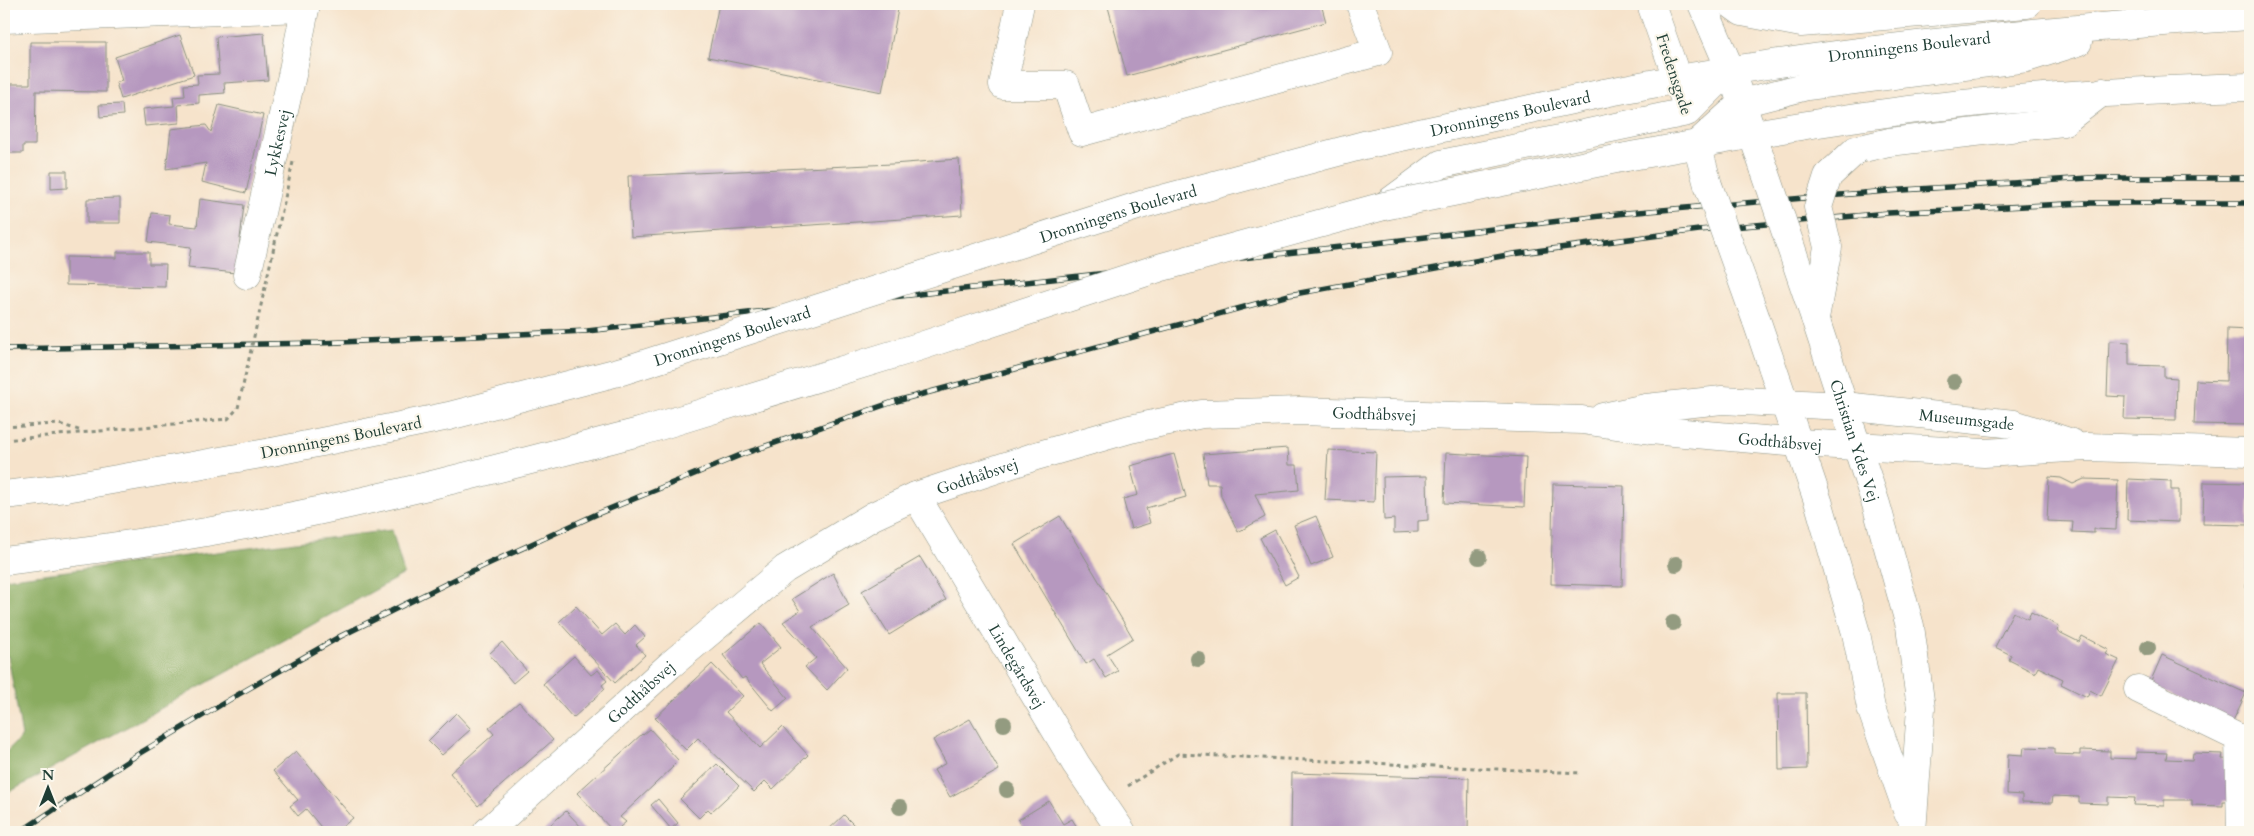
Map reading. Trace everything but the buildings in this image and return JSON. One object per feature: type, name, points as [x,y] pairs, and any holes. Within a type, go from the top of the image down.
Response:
[{"type":"main road","points":[[1020,4],[1003,84],[1066,85],[1082,132],[1378,52],[1360,4]]},
{"type":"main road","name":"Fredensgade","points":[[1651,4],[1678,78],[1697,144]]},
{"type":"main road","points":[[1384,206],[1441,164],[1687,112],[1730,69],[1702,4]]},
{"type":"main road","points":[[1731,4],[1742,12],[1801,23],[2027,4]]},
{"type":"main road","name":"Lykkesvej","points":[[4,19],[306,6],[247,275]]},
{"type":"main road","name":"Dronningens Boulevard","points":[[4,496],[66,488],[272,452],[449,416],[622,371],[1147,202],[1364,145],[1604,93],[1678,78],[1803,58],[2139,23],[2250,16]]},
{"type":"main road","points":[[1697,144],[1742,103],[1807,86],[2027,58],[2139,23]]},
{"type":"main road","name":"Christian Ydes Vej","points":[[1730,69],[1858,446],[1910,626],[1920,708],[1912,828]]},
{"type":"main road","points":[[4,561],[74,553],[283,518],[460,478],[643,431],[918,347],[1162,267],[1384,206],[1626,157],[1819,122],[1962,104],[2102,92],[2250,87]]},
{"type":"main road","points":[[1815,318],[1828,247],[1818,207],[1828,176],[1856,150],[1889,142],[2063,122],[2102,92]]},
{"type":"main road","name":"Christian Ydes Vej","points":[[1697,144],[1708,185],[1819,504],[1856,633],[1871,708],[1912,828]]},
{"type":"main road","name":"Godthåbsvej","points":[[1582,420],[1646,408],[1722,400],[1844,406]]},
{"type":"main road","name":"Museumsgade","points":[[1844,406],[2014,424],[2087,447]]},
{"type":"main road","name":"Godthåbsvej","points":[[487,832],[669,666],[785,569],[873,516],[916,496],[1036,456],[1130,429],[1202,414],[1300,411],[1582,420],[1650,430],[1798,443],[1858,446]]},
{"type":"main road","name":"Museumsgade","points":[[1858,446],[1984,453],[2087,447],[2250,452]]},
{"type":"main road","name":"Lindegårdsvej","points":[[916,496],[1076,764],[1122,832]]},
{"type":"main road","points":[[2138,689],[2239,738],[2241,832]]},
{"type":"path","points":[[4,440],[228,419],[238,408],[293,162]]},
{"type":"path","points":[[4,427],[59,424],[85,432]]},
{"type":"path","points":[[1102,802],[1178,754],[1582,773]]},
{"type":"green space","points":[[392,530],[404,574],[4,795],[4,754],[22,736],[8,656],[4,656],[4,579]]},
{"type":"railway","points":[[4,349],[319,343],[587,331],[1376,243],[1626,213],[1887,191],[2089,178],[2250,178]]},
{"type":"railway","points":[[20,832],[140,753],[239,694],[341,636],[468,573],[597,514],[743,454],[893,402],[1289,295],[1513,254],[1699,230],[1888,213],[2086,203],[2250,203]]}]
